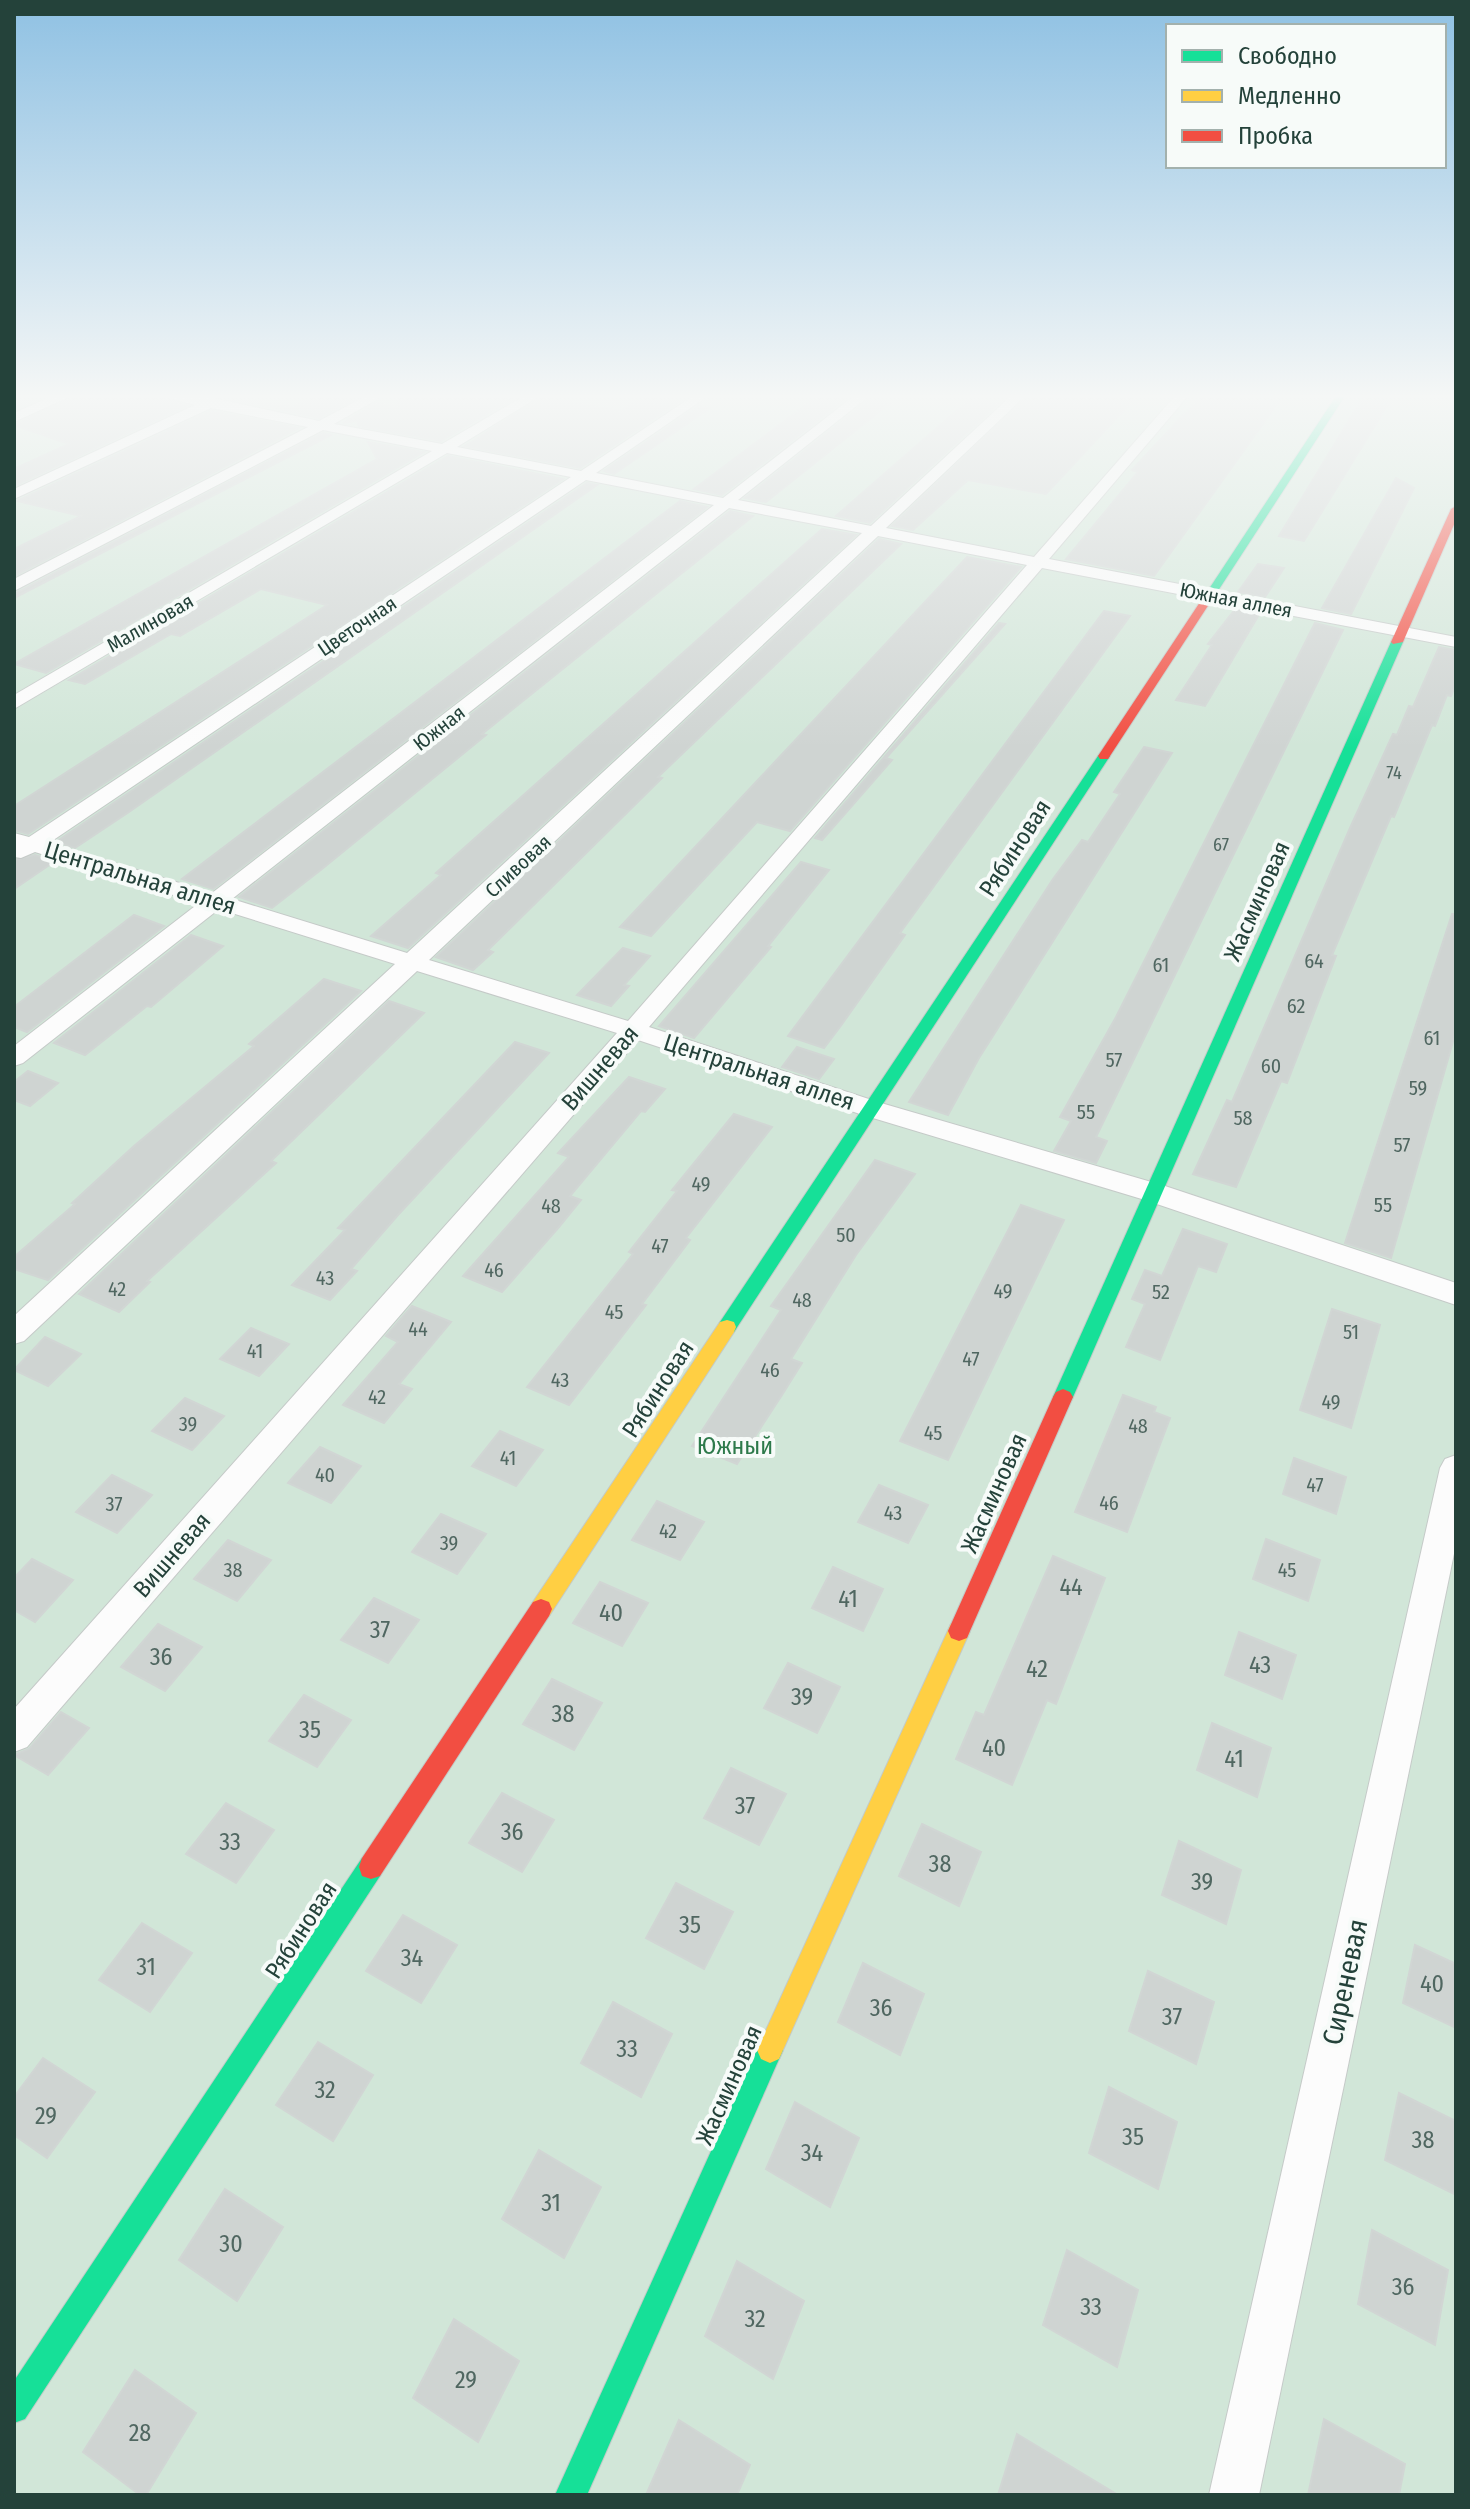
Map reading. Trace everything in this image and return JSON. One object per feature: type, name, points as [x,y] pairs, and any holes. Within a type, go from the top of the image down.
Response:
[{"type":"street","points":[[14,586],[154,513]]},
{"type":"street","name":"Малиновая","points":[[14,703],[340,513]]},
{"type":"street","name":"Цветочная","points":[[20,847],[524,513]]},
{"type":"street","name":"Южная","points":[[14,1058],[714,513]]},
{"type":"street","name":"Южная аллея","points":[[775,513],[1456,642]]},
{"type":"street","name":"Сливовая","points":[[14,1333],[896,513]]},
{"type":"street","name":"Вишневая","points":[[14,1735],[633,1030],[1081,513]]},
{"type":"street","name":"Рябиновая","points":[[14,2408],[1264,513]]},
{"type":"street","name":"Жасминовая","points":[[571,2495],[1155,1193],[1454,513]]},
{"type":"street","name":"Центральная аллея","points":[[20,847],[217,901],[633,1030],[872,1109],[1155,1193],[1456,1294]]},
{"type":"street","name":"Сиреневая","points":[[1234,2495],[1456,1468]]},
{"type":"green space","name":"Южный","points":[[14,513],[1456,513],[1456,2495],[14,2495]]},
{"type":"building","points":[[69,513],[135,513],[14,576],[14,549],[81,516]]},
{"type":"building","points":[[169,513],[179,513],[14,598],[14,594]]},
{"type":"building","points":[[281,513],[320,513],[46,673],[14,664]]},
{"type":"building","points":[[351,513],[512,513],[28,834],[14,830],[14,806],[327,605],[261,589],[180,636],[171,634],[85,684],[69,680]]},
{"type":"building","points":[[542,513],[557,513],[75,848],[56,842]]},
{"type":"building","points":[[664,513],[699,513],[213,889],[182,879]]},
{"type":"building","points":[[727,513],[753,516],[272,908],[239,897]]},
{"type":"building","points":[[839,513],[881,513],[870,523],[836,516]]},
{"type":"building","points":[[906,513],[932,513],[913,530],[892,526]]},
{"type":"building","points":[[1104,513],[1199,513],[1154,576],[1066,559]]},
{"type":"building","points":[[1293,513],[1321,513],[1304,541],[1279,536]]},
{"type":"building","points":[[1376,513],[1401,513],[1351,614],[1322,608]]},
{"type":"building","points":[[822,529],[856,535],[408,948],[371,936],[441,875],[436,873]]},
{"type":"building","points":[[879,539],[901,544],[658,777],[662,778],[488,950],[493,952],[473,970],[436,957]]},
{"type":"building","points":[[967,557],[1021,567],[790,831],[757,822],[651,936],[620,927]]},
{"type":"building","points":[[1258,564],[1284,568],[1265,597],[1238,592]]},
{"type":"building","points":[[1236,608],[1260,613],[1205,706],[1176,700],[1212,645],[1208,644]]},
{"type":"building","points":[[1104,611],[1130,616],[900,933],[905,935],[840,1027],[824,1048],[788,1036]]},
{"type":"building","points":[[999,623],[1005,624],[886,758],[892,760],[822,840],[815,838]]},
{"type":"building","points":[[1315,623],[1343,630],[1096,1137],[1107,1141],[1096,1163],[1054,1151],[1071,1121],[1060,1117],[1116,1017]]},
{"type":"building","points":[[1439,647],[1456,650],[1456,684],[1451,696],[1447,695],[1435,726],[1432,725],[1332,955],[1336,956],[1287,1083],[1281,1081],[1236,1187],[1193,1174],[1227,1100],[1232,1102],[1350,828],[1393,734],[1397,735],[1409,706],[1413,707]]},
{"type":"building","points":[[1144,747],[1172,753],[979,1058],[948,1115],[909,1102],[1053,879],[1082,840],[1088,842],[1120,794],[1114,792]]},
{"type":"building","points":[[35,855],[55,861],[14,889],[14,860]]},
{"type":"building","points":[[801,862],[829,870],[768,946],[771,947],[694,1038],[659,1026]]},
{"type":"building","points":[[1452,914],[1456,914],[1456,1031],[1391,1258],[1345,1243]]},
{"type":"building","points":[[134,915],[164,926],[27,1032],[14,1027],[14,1007]]},
{"type":"building","points":[[191,935],[223,946],[151,1007],[147,1006],[85,1055],[54,1043]]},
{"type":"building","points":[[623,948],[650,956],[624,985],[629,986],[611,1006],[577,995]]},
{"type":"building","points":[[324,979],[361,991],[48,1280],[14,1269],[14,1257],[75,1204],[72,1203],[134,1146],[254,1046],[249,1044]]},
{"type":"building","points":[[389,1001],[424,1013],[271,1161],[276,1163],[147,1281],[150,1282],[119,1312],[79,1294]]},
{"type":"building","points":[[515,1042],[549,1053],[351,1269],[357,1271],[330,1300],[292,1285],[345,1230],[338,1228]]},
{"type":"building","points":[[797,1047],[834,1059],[819,1079],[782,1067]]},
{"type":"building","points":[[28,1071],[58,1083],[30,1106],[14,1100],[14,1082]]},
{"type":"building","points":[[629,1077],[665,1089],[645,1112],[641,1111],[570,1196],[581,1200],[559,1227],[502,1292],[463,1276],[569,1157],[558,1153]]},
{"type":"building","points":[[734,1114],[772,1127],[686,1238],[690,1240],[642,1304],[646,1305],[569,1405],[527,1387],[633,1254],[629,1252],[677,1191],[672,1190]]},
{"type":"building","points":[[875,1160],[915,1174],[856,1255],[791,1359],[802,1363],[782,1395],[737,1464],[692,1446],[781,1310],[771,1306]]},
{"type":"building","points":[[1021,1205],[1064,1220],[948,1460],[900,1441]]},
{"type":"building","points":[[1183,1229],[1227,1244],[1216,1272],[1198,1266],[1160,1360],[1126,1347],[1145,1304],[1132,1299],[1145,1270],[1162,1276]]},
{"type":"building","points":[[412,1306],[451,1322],[399,1384],[412,1389],[384,1423],[343,1405],[398,1342],[386,1336]]},
{"type":"building","points":[[1332,1309],[1380,1325],[1351,1428],[1300,1410]]},
{"type":"building","points":[[251,1328],[289,1344],[259,1376],[220,1359]]},
{"type":"building","points":[[45,1337],[81,1354],[48,1386],[14,1370]]},
{"type":"building","points":[[1123,1395],[1156,1407],[1154,1412],[1170,1418],[1127,1532],[1075,1512]]},
{"type":"building","points":[[185,1398],[224,1416],[192,1450],[152,1431]]},
{"type":"building","points":[[500,1431],[543,1450],[516,1486],[472,1466]]},
{"type":"building","points":[[320,1447],[361,1466],[331,1503],[288,1483]]},
{"type":"building","points":[[1294,1458],[1346,1477],[1336,1514],[1283,1494]]},
{"type":"building","points":[[112,1475],[152,1495],[117,1533],[76,1512]]},
{"type":"building","points":[[879,1485],[928,1505],[908,1543],[858,1522]]},
{"type":"building","points":[[657,1501],[704,1522],[680,1560],[632,1540]]},
{"type":"building","points":[[441,1514],[486,1534],[457,1574],[412,1552]]},
{"type":"building","points":[[1266,1539],[1320,1560],[1308,1601],[1253,1579]]},
{"type":"building","points":[[228,1540],[271,1560],[237,1601],[194,1579]]},
{"type":"building","points":[[1053,1556],[1105,1578],[1056,1704],[1047,1700],[1012,1785],[956,1759],[976,1712],[984,1715]]},
{"type":"building","points":[[32,1559],[73,1580],[35,1622],[14,1610],[14,1578]]},
{"type":"building","points":[[833,1567],[883,1589],[863,1631],[812,1608]]},
{"type":"building","points":[[600,1582],[648,1603],[622,1646],[573,1623]]},
{"type":"building","points":[[374,1598],[419,1620],[388,1663],[341,1640]]},
{"type":"building","points":[[158,1624],[202,1647],[165,1691],[121,1667]]},
{"type":"building","points":[[1239,1632],[1296,1655],[1282,1699],[1225,1675]]},
{"type":"building","points":[[788,1663],[840,1687],[817,1733],[764,1708]]},
{"type":"building","points":[[552,1679],[602,1703],[574,1750],[523,1724]]},
{"type":"building","points":[[304,1695],[351,1720],[317,1767],[269,1741]]},
{"type":"building","points":[[61,1712],[89,1728],[48,1775],[14,1755],[29,1749]]},
{"type":"building","points":[[1212,1723],[1271,1748],[1257,1797],[1197,1770]]},
{"type":"building","points":[[731,1768],[786,1794],[759,1845],[704,1818]]},
{"type":"building","points":[[502,1793],[554,1820],[522,1872],[469,1843]]},
{"type":"building","points":[[226,1803],[274,1830],[236,1883],[186,1854]]},
{"type":"building","points":[[922,1824],[981,1852],[959,1906],[899,1876]]},
{"type":"building","points":[[1179,1841],[1241,1870],[1226,1924],[1162,1895]]},
{"type":"building","points":[[676,1883],[733,1912],[704,1969],[646,1938]]},
{"type":"building","points":[[403,1915],[457,1945],[421,2003],[366,1971]]},
{"type":"building","points":[[142,1923],[192,1953],[150,2012],[99,1980]]},
{"type":"building","points":[[1415,1945],[1456,1964],[1456,2028],[1403,2003]]},
{"type":"building","points":[[863,1963],[924,1994],[900,2055],[838,2022]]},
{"type":"building","points":[[1148,1971],[1214,2002],[1196,2064],[1129,2031]]},
{"type":"building","points":[[613,2002],[672,2034],[641,2097],[581,2063]]},
{"type":"building","points":[[318,2042],[373,2075],[333,2141],[276,2105]]},
{"type":"building","points":[[43,2058],[95,2092],[47,2158],[14,2135],[14,2097]]},
{"type":"building","points":[[1109,2087],[1177,2122],[1158,2189],[1089,2153]]},
{"type":"building","points":[[1399,2093],[1456,2121],[1456,2195],[1385,2160]]},
{"type":"building","points":[[795,2102],[859,2138],[830,2207],[766,2169]]},
{"type":"building","points":[[539,2150],[601,2187],[564,2258],[502,2219]]},
{"type":"building","points":[[225,2189],[283,2227],[237,2301],[179,2260]]},
{"type":"building","points":[[1372,2230],[1448,2270],[1435,2345],[1358,2304]]},
{"type":"building","points":[[1067,2250],[1138,2290],[1117,2367],[1043,2325]]},
{"type":"building","points":[[737,2261],[804,2301],[773,2379],[705,2336]]},
{"type":"building","points":[[454,2319],[519,2361],[478,2442],[413,2398]]},
{"type":"building","points":[[135,2370],[196,2413],[146,2495],[140,2495],[83,2452]]},
{"type":"building","points":[[1324,2419],[1405,2464],[1399,2495],[1308,2495]]},
{"type":"building","points":[[679,2420],[750,2465],[737,2495],[646,2495]]},
{"type":"building","points":[[1017,2434],[1118,2495],[998,2495]]},
{"type":"traffic: fast","points":[[1210,595],[1264,513]]},
{"type":"traffic: fast","points":[[1063,1397],[1397,642]]},
{"type":"traffic: fast","points":[[727,1327],[1104,756]]},
{"type":"traffic: fast","points":[[14,2408],[371,1867]]},
{"type":"traffic: fast","points":[[571,2495],[770,2050]]},
{"type":"traffic: slow","points":[[541,1609],[727,1327]]},
{"type":"traffic: slow","points":[[770,2050],[959,1631]]},
{"type":"traffic: jam","points":[[1397,642],[1454,513]]},
{"type":"traffic: jam","points":[[1104,756],[1210,595]]},
{"type":"traffic: jam","points":[[959,1631],[1063,1397]]},
{"type":"traffic: jam","points":[[371,1867],[541,1609]]}]
